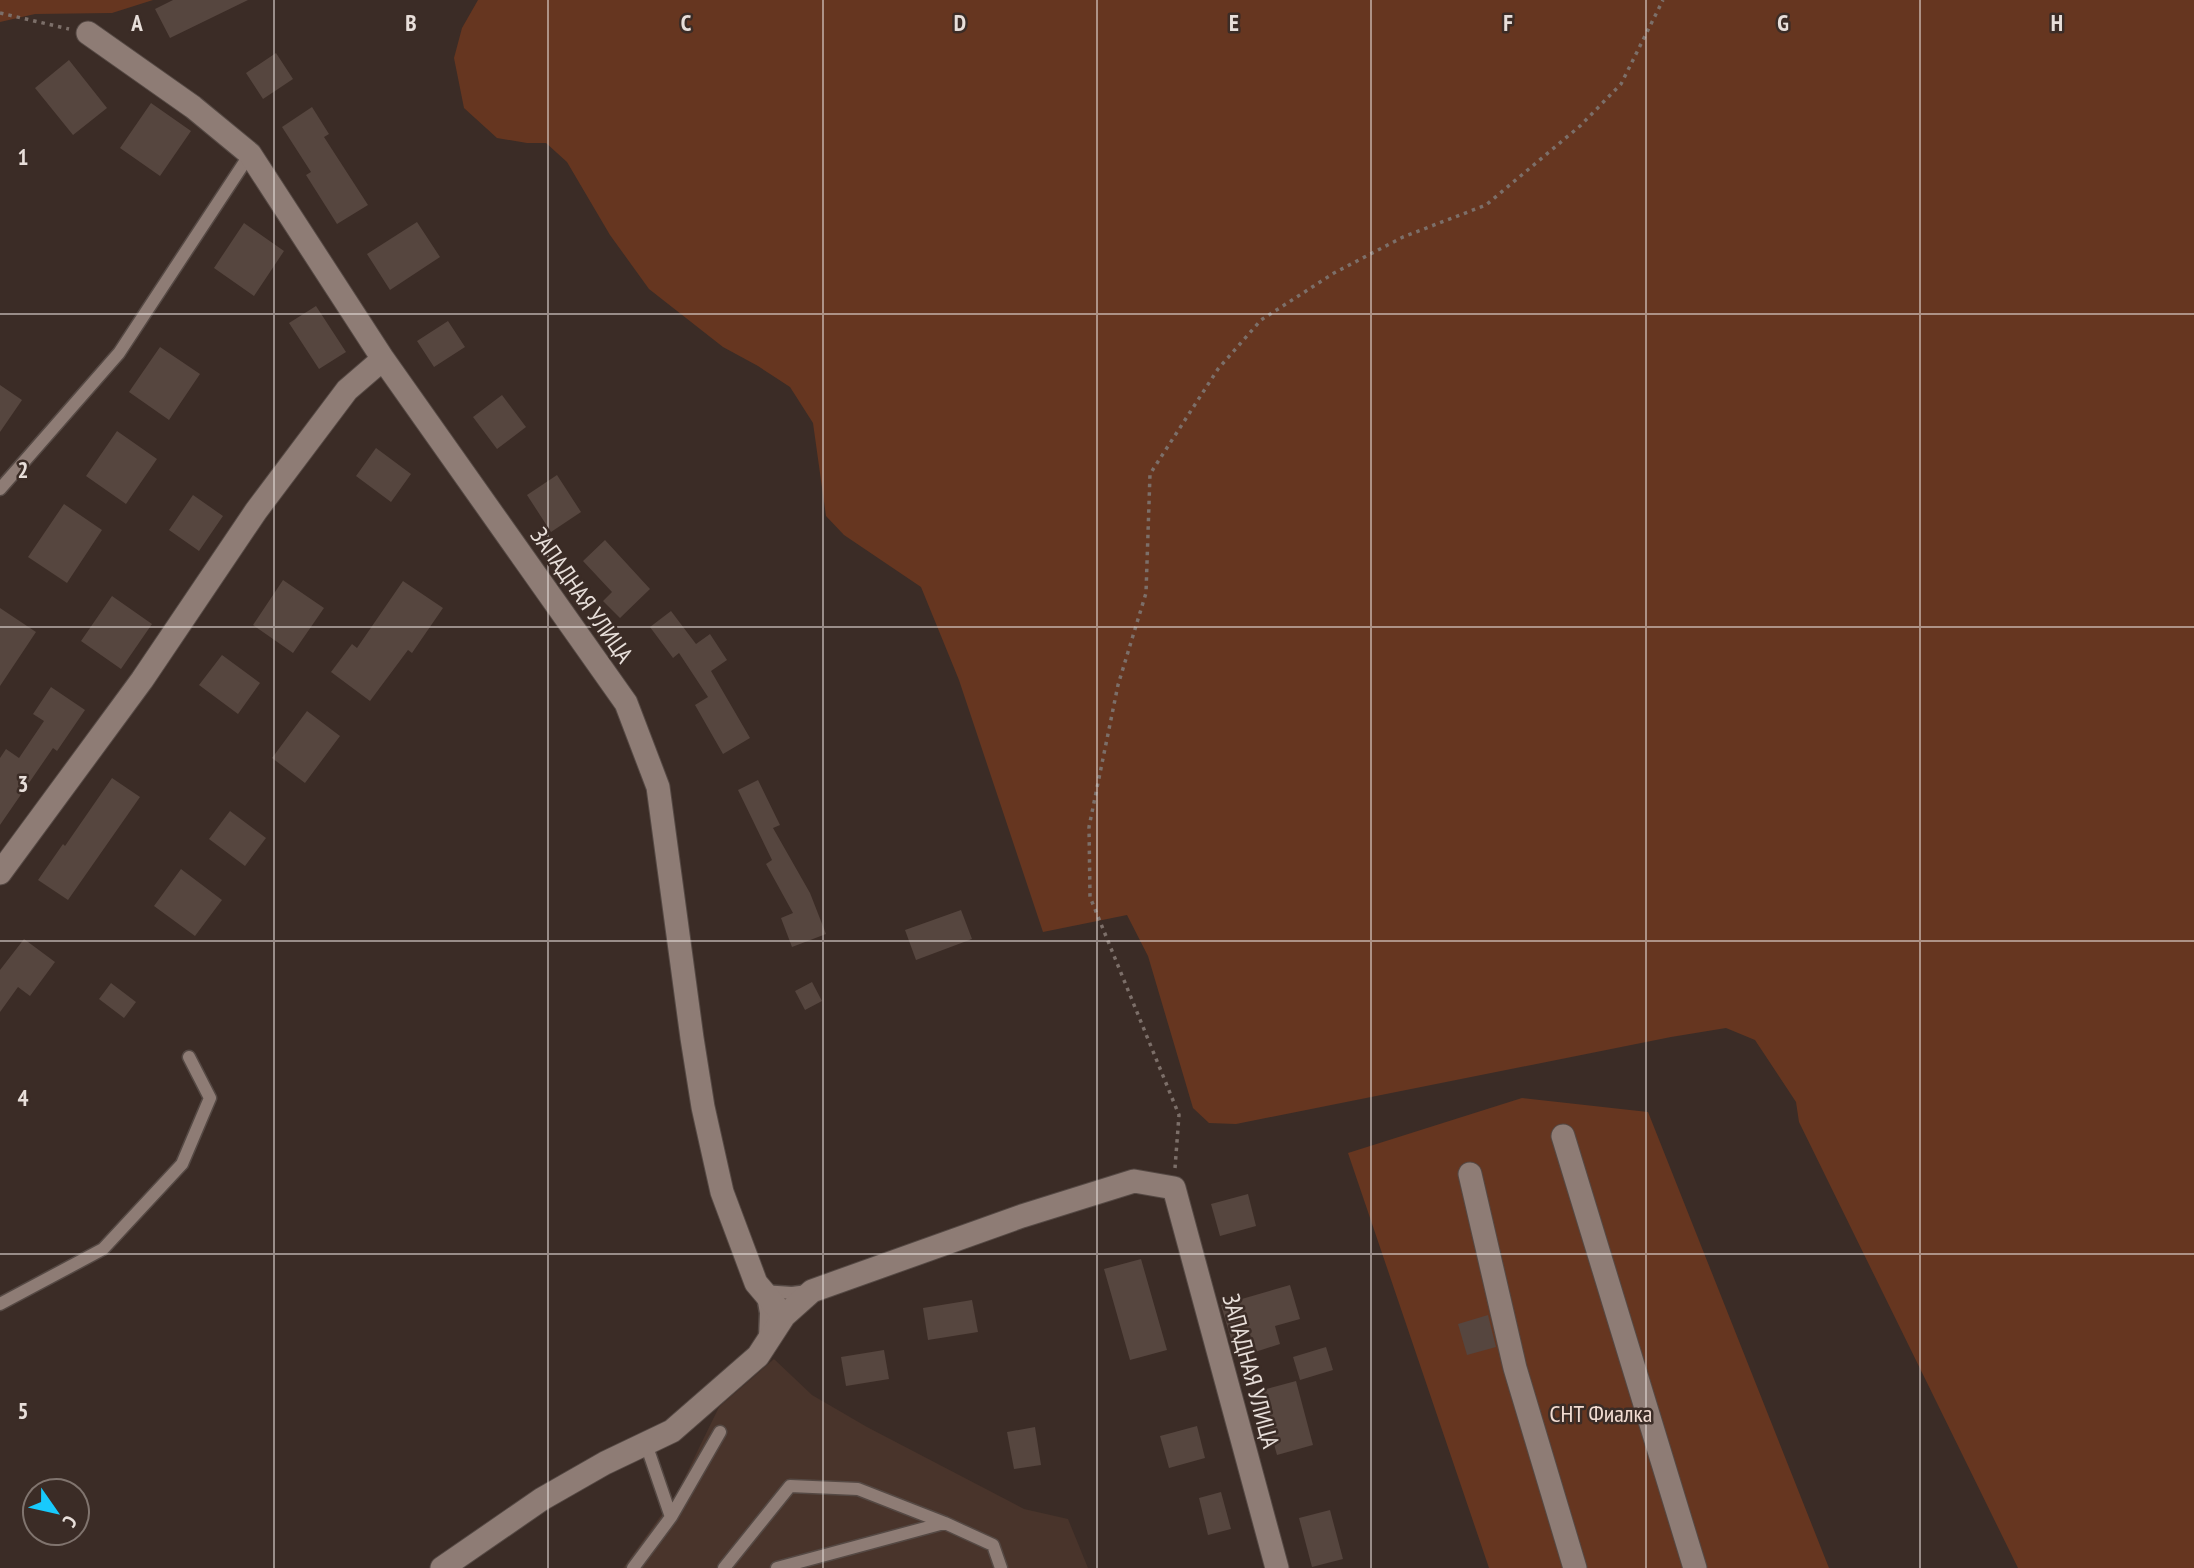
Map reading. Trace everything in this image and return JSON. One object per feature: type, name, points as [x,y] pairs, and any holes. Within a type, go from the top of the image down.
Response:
[{"type":"street","name":"ЗАПАДНАЯ УЛИЦА","points":[[88,33],[192,107],[250,154],[383,359],[626,703],[658,787],[695,1052],[722,1192],[756,1283],[783,1316]]},
{"type":"street","points":[[0,873],[142,680],[256,511],[347,390],[383,359]]},
{"type":"street","points":[[1563,1136],[1695,1568]]},
{"type":"street","points":[[1470,1174],[1516,1368],[1574,1568]]},
{"type":"street","points":[[442,1568],[542,1499],[605,1463],[672,1431],[758,1356],[783,1316],[812,1291],[1022,1216],[1134,1181],[1174,1188]]},
{"type":"street","name":"ЗАПАДНАЯ УЛИЦА","points":[[1174,1188],[1277,1568]]},
{"type":"lane","points":[[0,489],[119,353],[250,154]]},
{"type":"lane","points":[[0,1304],[103,1249],[182,1164],[210,1098],[189,1057]]},
{"type":"lane","points":[[764,1348],[765,1313],[762,1291],[812,1291]]},
{"type":"lane","points":[[633,1568],[671,1517],[720,1432]]},
{"type":"lane","points":[[646,1444],[671,1517]]},
{"type":"lane","points":[[724,1568],[790,1486],[858,1489],[993,1545],[1001,1568]]},
{"type":"lane","points":[[777,1568],[945,1523]]},
{"type":"path","points":[[1174,1188],[1179,1115],[1090,897],[1089,827],[1118,685],[1146,593],[1150,474],[1218,369],[1261,320],[1334,273],[1404,237],[1486,205],[1580,126],[1621,84],[1662,0]]},
{"type":"path","points":[[0,13],[88,33]]},
{"type":"shaded area","points":[[774,1359],[812,1395],[867,1427],[1024,1509],[1068,1519],[1088,1568],[623,1568],[677,1493],[719,1407]]},
{"type":"green space","points":[[0,0],[153,0],[112,13],[35,14],[0,22]]},
{"type":"green space","points":[[478,0],[2194,0],[2194,1568],[2018,1568],[1799,1122],[1796,1102],[1755,1040],[1726,1028],[1236,1124],[1209,1123],[1193,1108],[1148,956],[1127,915],[1043,932],[959,680],[921,587],[844,535],[826,516],[813,423],[790,387],[723,347],[649,289],[610,235],[567,162],[546,143],[497,138],[464,108],[454,58],[462,28]]},
{"type":"green space","name":"СНТ Фиалка","points":[[1522,1098],[1648,1112],[1829,1568],[1489,1568],[1348,1153]]},
{"type":"building","points":[[173,0],[248,0],[170,38],[155,9]]},
{"type":"building","points":[[276,53],[293,79],[263,99],[246,73]]},
{"type":"building","points":[[69,60],[107,108],[73,135],[35,88]]},
{"type":"building","points":[[151,103],[191,131],[160,176],[120,148]]},
{"type":"building","points":[[312,107],[329,134],[324,137],[368,205],[337,224],[306,175],[311,172],[282,127]]},
{"type":"building","points":[[417,222],[440,257],[390,290],[367,254]]},
{"type":"building","points":[[244,223],[284,251],[254,296],[214,268]]},
{"type":"building","points":[[316,306],[346,352],[319,369],[289,323]]},
{"type":"building","points":[[448,321],[465,347],[434,367],[417,341]]},
{"type":"building","points":[[160,347],[200,374],[169,420],[129,392]]},
{"type":"building","points":[[0,385],[22,400],[0,432]]},
{"type":"building","points":[[502,395],[526,427],[497,449],[473,417]]},
{"type":"building","points":[[117,431],[157,459],[126,504],[86,476]]},
{"type":"building","points":[[376,448],[411,474],[391,502],[356,476]]},
{"type":"building","points":[[557,475],[581,512],[551,532],[527,495]]},
{"type":"building","points":[[193,495],[223,516],[199,551],[169,530]]},
{"type":"building","points":[[64,504],[102,530],[67,583],[28,557]]},
{"type":"building","points":[[605,540],[650,589],[620,618],[603,601],[612,592],[583,561]]},
{"type":"building","points":[[283,580],[324,608],[293,653],[253,625]]},
{"type":"building","points":[[403,581],[443,608],[412,653],[408,650],[370,701],[331,672],[352,644],[357,648]]},
{"type":"building","points":[[112,596],[152,624],[121,669],[81,641]]},
{"type":"building","points":[[0,608],[36,632],[0,686]]},
{"type":"building","points":[[671,611],[696,644],[710,634],[727,660],[711,671],[750,738],[723,754],[695,705],[708,697],[679,653],[673,658],[650,627]]},
{"type":"building","points":[[222,655],[260,683],[238,714],[199,685]]},
{"type":"building","points":[[51,687],[85,710],[57,751],[53,748],[0,825],[0,758],[6,749],[19,758],[44,721],[33,714]]},
{"type":"building","points":[[307,711],[340,736],[305,783],[272,758]]},
{"type":"building","points":[[112,778],[140,797],[68,900],[38,880]]},
{"type":"building","points":[[758,780],[780,825],[773,828],[810,893],[826,934],[792,947],[781,918],[793,913],[766,864],[772,860],[738,790]]},
{"type":"building","points":[[230,811],[266,838],[245,866],[209,839]]},
{"type":"building","points":[[181,869],[222,900],[195,936],[154,906]]},
{"type":"building","points":[[961,910],[972,939],[916,960],[905,930]]},
{"type":"building","points":[[24,939],[55,962],[30,996],[18,987],[0,1012],[0,970]]},
{"type":"building","points":[[812,982],[822,1001],[805,1010],[795,991]]},
{"type":"building","points":[[111,983],[136,1002],[124,1018],[99,999]]},
{"type":"building","points":[[1248,1194],[1256,1226],[1220,1236],[1211,1204]]},
{"type":"building","points":[[1141,1259],[1167,1350],[1130,1360],[1104,1269]]},
{"type":"building","points":[[1290,1285],[1300,1319],[1275,1326],[1280,1344],[1255,1352],[1250,1334],[1231,1339],[1221,1305]]},
{"type":"building","points":[[972,1300],[978,1332],[928,1340],[923,1308]]},
{"type":"building","points":[[1488,1315],[1496,1347],[1467,1355],[1458,1324]]},
{"type":"building","points":[[1326,1347],[1333,1370],[1300,1380],[1293,1357]]},
{"type":"building","points":[[884,1350],[889,1379],[846,1386],[841,1357]]},
{"type":"building","points":[[1296,1381],[1313,1445],[1277,1455],[1259,1391]]},
{"type":"building","points":[[1197,1426],[1205,1458],[1169,1468],[1160,1436]]},
{"type":"building","points":[[1035,1427],[1041,1465],[1014,1469],[1007,1432]]},
{"type":"building","points":[[1221,1492],[1231,1529],[1208,1535],[1199,1498]]},
{"type":"building","points":[[1330,1510],[1343,1559],[1312,1567],[1299,1518]]}]
